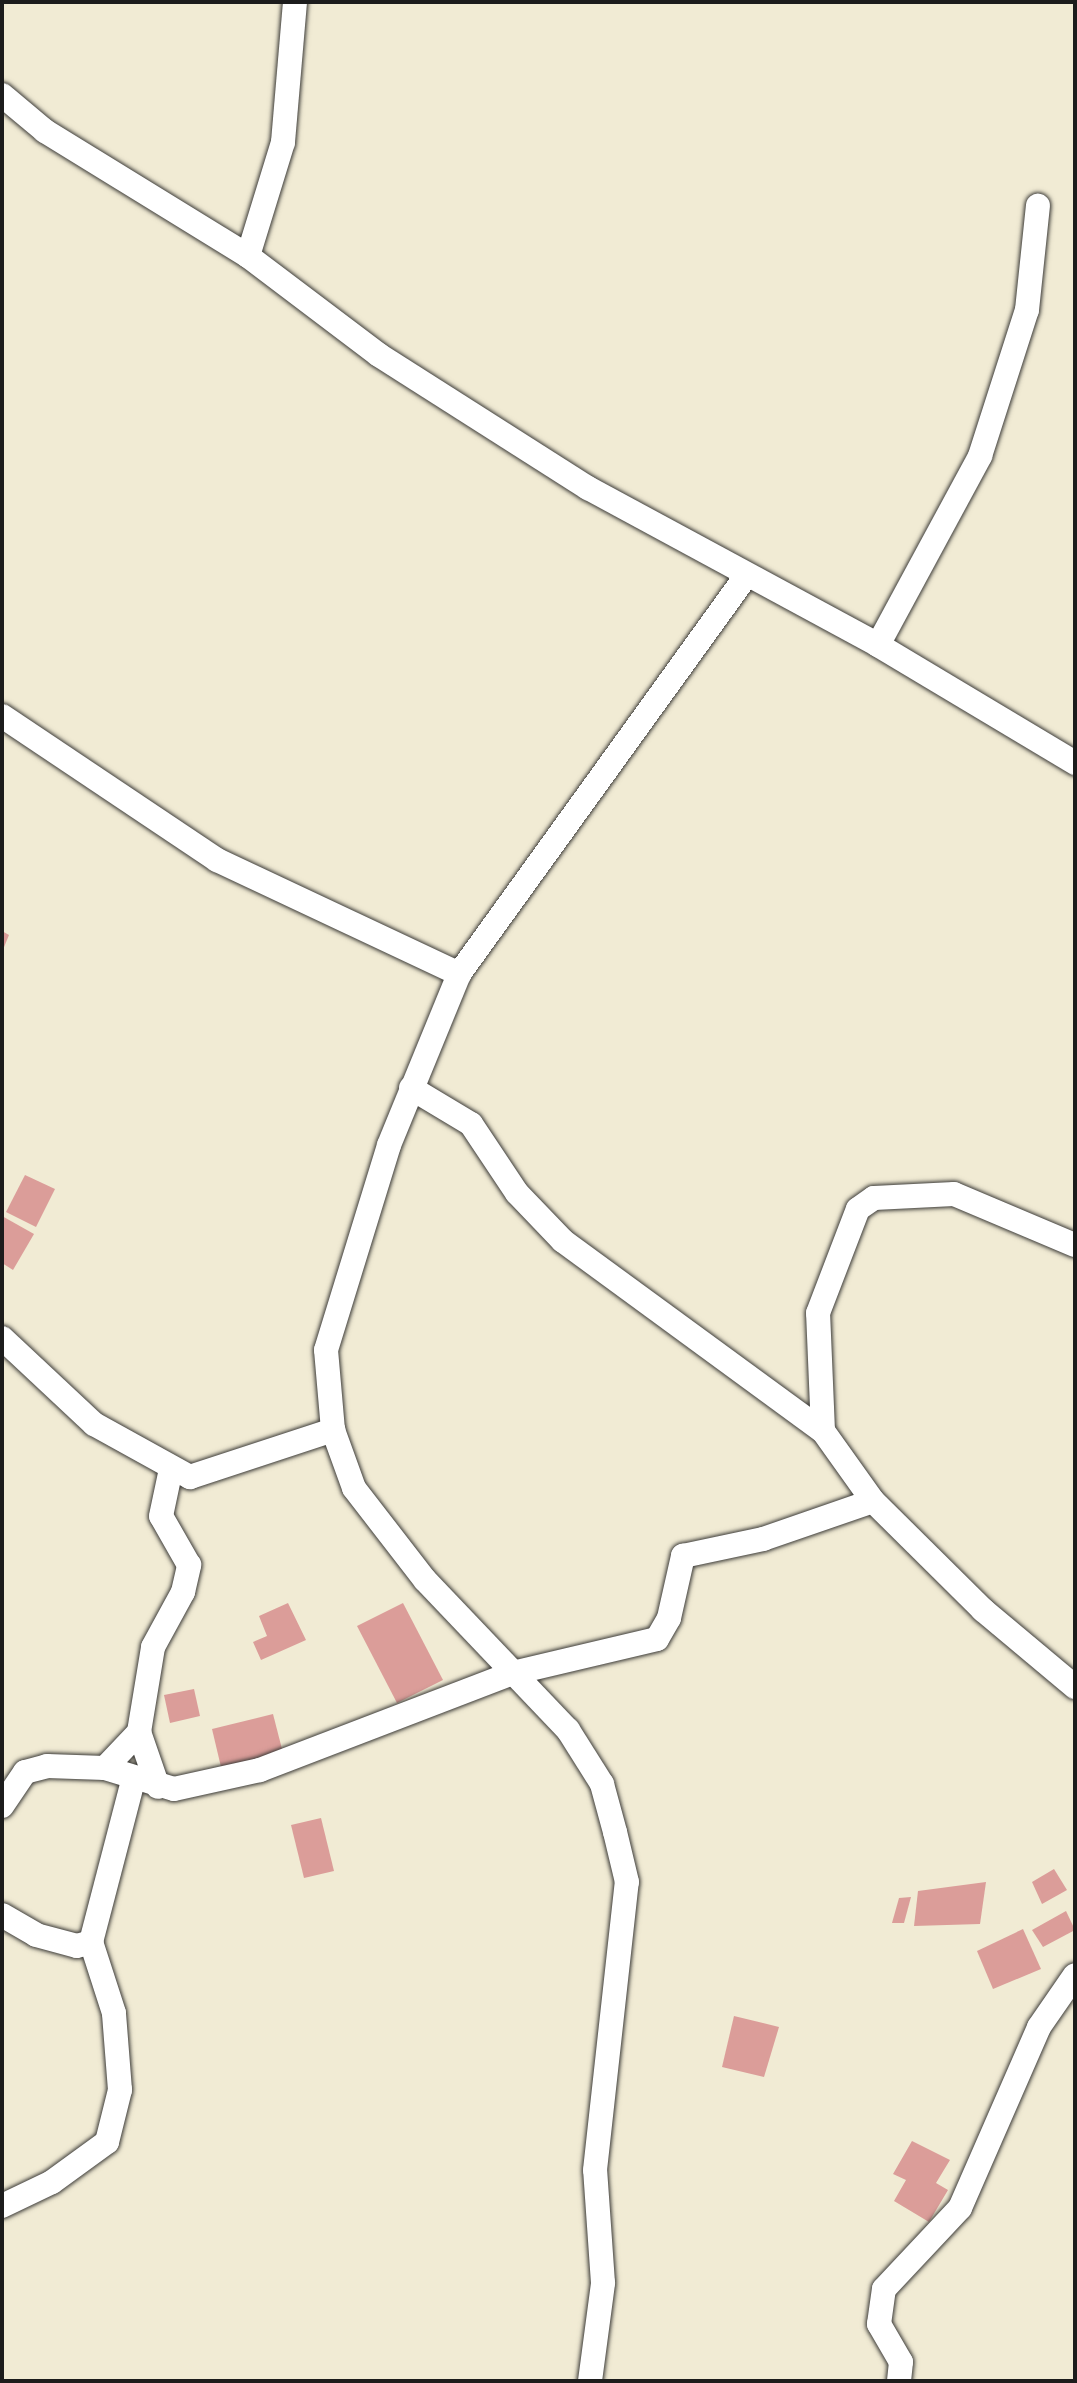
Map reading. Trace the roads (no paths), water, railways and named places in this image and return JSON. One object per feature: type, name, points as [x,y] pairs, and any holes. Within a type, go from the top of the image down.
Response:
[{"type":"street","points":[[248,256],[283,142],[295,2]]},
{"type":"street","points":[[2,94],[45,131],[248,256],[379,355],[588,488],[746,576],[878,645],[1075,763]]},
{"type":"street","points":[[878,645],[979,456],[1027,310],[1038,206]]},
{"type":"street","points":[[590,2381],[603,2283],[595,2170],[626,1882],[602,1784],[568,1730],[383,1532],[354,1488],[333,1430],[326,1350],[335,1312],[411,1088],[459,974],[746,576]]},
{"type":"street","points":[[2,716],[217,860],[459,974]]},
{"type":"street","points":[[411,1088],[471,1124],[517,1193],[564,1241],[822,1431],[873,1501],[983,1610],[1075,1687]]},
{"type":"street","points":[[822,1431],[818,1313],[858,1209],[874,1198],[954,1194],[1075,1245]]},
{"type":"street","points":[[2,1338],[94,1424],[171,1469],[190,1477],[218,1472],[333,1430]]},
{"type":"street","points":[[158,1787],[139,1732],[153,1647],[183,1592],[189,1565],[161,1516],[171,1469]]},
{"type":"street","points":[[2,1806],[25,1772],[74,1763],[105,1768],[133,1781],[174,1789],[260,1769],[513,1673],[657,1639],[665,1631],[683,1556],[763,1539],[873,1501]]},
{"type":"street","points":[[105,1768],[139,1732]]},
{"type":"street","points":[[2,2206],[52,2182],[107,2142],[120,2090],[115,2026],[91,1942],[133,1781]]},
{"type":"street","points":[[2,1915],[36,1935],[77,1946],[91,1942]]},
{"type":"street","points":[[899,2381],[901,2362],[879,2324],[884,2288],[960,2208],[1039,2027],[1075,1975]]}]
